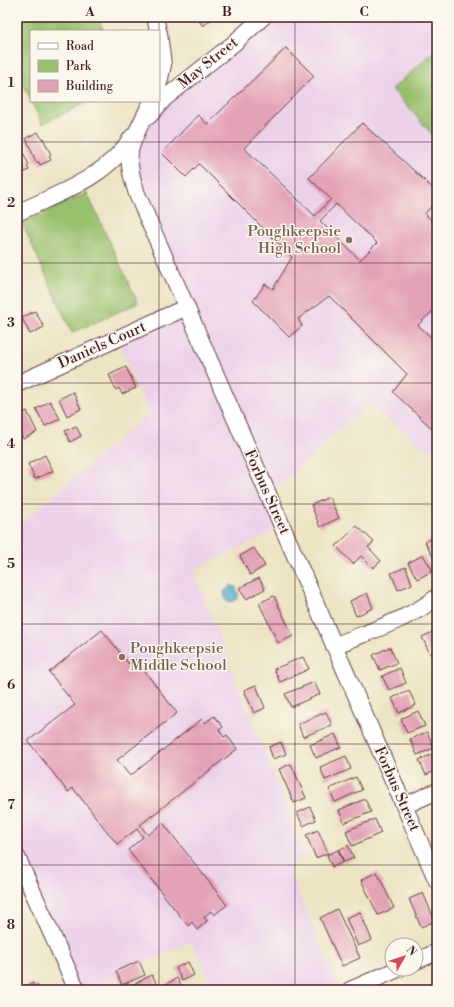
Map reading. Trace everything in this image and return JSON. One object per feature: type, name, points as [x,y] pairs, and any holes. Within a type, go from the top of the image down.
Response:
[{"type":"street","points":[[155,17],[158,30]]},
{"type":"street","name":"May Street","points":[[138,128],[164,98],[233,44],[262,17]]},
{"type":"street","points":[[160,40],[163,65],[160,78]]},
{"type":"street","name":"Forbus Street","points":[[151,102],[138,128],[130,151],[131,172],[137,194],[437,881]]},
{"type":"street","points":[[17,213],[81,184],[110,164],[125,148],[138,128]]},
{"type":"street","name":"Daniels Court","points":[[17,384],[187,307]]},
{"type":"street","points":[[334,646],[413,613],[428,605],[437,597]]},
{"type":"street","points":[[404,806],[437,791]]},
{"type":"street","points":[[17,857],[78,990]]},
{"type":"street","points":[[424,958],[437,952]]},
{"type":"street","points":[[350,990],[384,975]]},
{"type":"shaded area","points":[[263,17],[437,17],[437,444],[430,451],[367,404],[269,495],[283,527],[193,571],[306,857],[288,869],[340,990],[215,990],[191,941],[87,990],[77,990],[17,857],[17,527],[143,418],[150,415],[117,338],[186,307],[131,172],[138,128]]},
{"type":"green space","points":[[17,17],[99,17],[103,30],[30,30],[30,99],[23,84],[17,81]]},
{"type":"green space","points":[[437,49],[437,140],[392,89]]},
{"type":"green space","points":[[31,102],[88,102],[42,124]]},
{"type":"green space","points":[[87,193],[138,303],[72,333],[22,223]]},
{"type":"water","points":[[231,585],[237,588],[236,590],[239,594],[237,599],[232,602],[226,600],[224,593],[225,590],[230,588]]},
{"type":"building","points":[[196,17],[214,17],[203,26]]},
{"type":"building","points":[[286,48],[314,76],[244,148],[315,216],[331,199],[309,178],[362,123],[437,192],[437,199],[425,214],[437,225],[437,239],[435,241],[437,243],[437,307],[418,325],[437,343],[437,433],[393,392],[407,374],[329,296],[298,319],[302,326],[289,337],[253,301],[265,284],[273,289],[292,257],[199,164],[186,177],[162,153],[198,115],[207,124]],"holes":[[[336,204],[377,243],[360,260],[320,221]]]},
{"type":"building","points":[[38,132],[42,139],[43,138],[51,155],[49,156],[51,160],[40,165],[39,162],[36,162],[26,138]]},
{"type":"building","points":[[17,142],[29,165],[27,166],[29,170],[18,175]]},
{"type":"building","points":[[35,311],[44,327],[30,334],[22,318]]},
{"type":"building","points":[[126,367],[136,388],[122,394],[119,388],[116,390],[109,375]]},
{"type":"building","points":[[73,392],[81,409],[67,416],[59,399]]},
{"type":"building","points":[[50,401],[60,419],[45,426],[36,409]]},
{"type":"building","points":[[27,411],[37,432],[23,439],[17,427],[17,416]]},
{"type":"building","points":[[76,426],[81,436],[70,442],[65,431]]},
{"type":"building","points":[[45,455],[53,471],[35,479],[28,464]]},
{"type":"building","points":[[329,497],[339,518],[320,527],[311,505]]},
{"type":"building","points":[[357,526],[374,542],[368,547],[381,561],[373,568],[361,556],[353,564],[336,546]]},
{"type":"building","points":[[437,536],[437,557],[434,559],[425,542]]},
{"type":"building","points":[[254,548],[265,566],[250,575],[240,556]]},
{"type":"building","points":[[423,555],[433,571],[417,579],[408,563]]},
{"type":"building","points":[[406,567],[412,584],[398,590],[391,573]]},
{"type":"building","points":[[259,578],[265,589],[246,599],[239,588]]},
{"type":"building","points":[[367,593],[373,608],[356,616],[350,601]]},
{"type":"building","points":[[274,596],[293,636],[278,643],[259,603]]},
{"type":"building","points":[[102,630],[129,664],[135,659],[177,713],[117,760],[130,776],[202,719],[205,723],[214,716],[223,727],[219,730],[224,737],[227,735],[237,749],[140,825],[148,835],[163,823],[227,905],[214,915],[211,911],[204,917],[207,921],[197,930],[192,922],[188,926],[128,850],[143,837],[137,829],[117,844],[73,788],[68,792],[28,741],[75,705],[49,672]]},
{"type":"building","points":[[437,630],[437,651],[430,654],[422,637]]},
{"type":"building","points":[[390,647],[397,663],[380,670],[373,655]]},
{"type":"building","points":[[303,657],[309,669],[280,682],[274,669]]},
{"type":"building","points":[[400,668],[406,683],[389,690],[382,676]]},
{"type":"building","points":[[314,682],[320,694],[291,707],[285,694]]},
{"type":"building","points":[[256,685],[265,708],[254,713],[244,690]]},
{"type":"building","points":[[409,691],[416,705],[399,713],[392,698]]},
{"type":"building","points":[[418,711],[425,726],[407,733],[401,719]]},
{"type":"building","points":[[326,712],[332,725],[303,737],[298,724]]},
{"type":"building","points":[[427,732],[434,748],[417,755],[410,739]]},
{"type":"building","points":[[335,734],[341,747],[316,758],[310,745]]},
{"type":"building","points":[[281,742],[286,754],[273,759],[269,747]]},
{"type":"building","points":[[436,753],[437,770],[426,775],[419,760]]},
{"type":"building","points":[[346,756],[351,769],[325,780],[320,767]]},
{"type":"building","points":[[291,764],[306,798],[294,803],[279,769]]},
{"type":"building","points":[[356,777],[362,790],[335,802],[329,789]]},
{"type":"building","points":[[365,799],[371,812],[344,823],[339,810]]},
{"type":"building","points":[[310,807],[316,820],[303,826],[297,813]]},
{"type":"building","points":[[375,819],[381,833],[352,846],[346,831]]},
{"type":"building","points":[[318,830],[328,853],[316,858],[306,835]]},
{"type":"building","points":[[348,845],[354,858],[344,862],[339,850]]},
{"type":"building","points":[[338,850],[343,862],[332,867],[327,855]]},
{"type":"building","points":[[377,872],[394,908],[378,915],[361,880]]},
{"type":"building","points":[[423,893],[435,921],[421,927],[409,899]]},
{"type":"building","points":[[337,909],[360,958],[342,966],[320,918]]},
{"type":"building","points":[[360,912],[372,940],[358,946],[346,918]]},
{"type":"building","points":[[139,961],[145,975],[122,985],[116,971]]},
{"type":"building","points":[[188,962],[194,975],[182,981],[176,968]]},
{"type":"building","points":[[152,975],[160,990],[122,990]]},
{"type":"building","points":[[177,978],[183,990],[165,990],[163,986]]},
{"type":"building","points":[[33,983],[34,987],[37,985],[40,990],[17,990]]},
{"type":"building","points":[[437,984],[437,990],[432,990],[431,987]]},
{"type":"place","name":"Poughkeepsie High School","points":[[349,240]]},
{"type":"place","name":"Poughkeepsie Middle School","points":[[122,657]]}]
